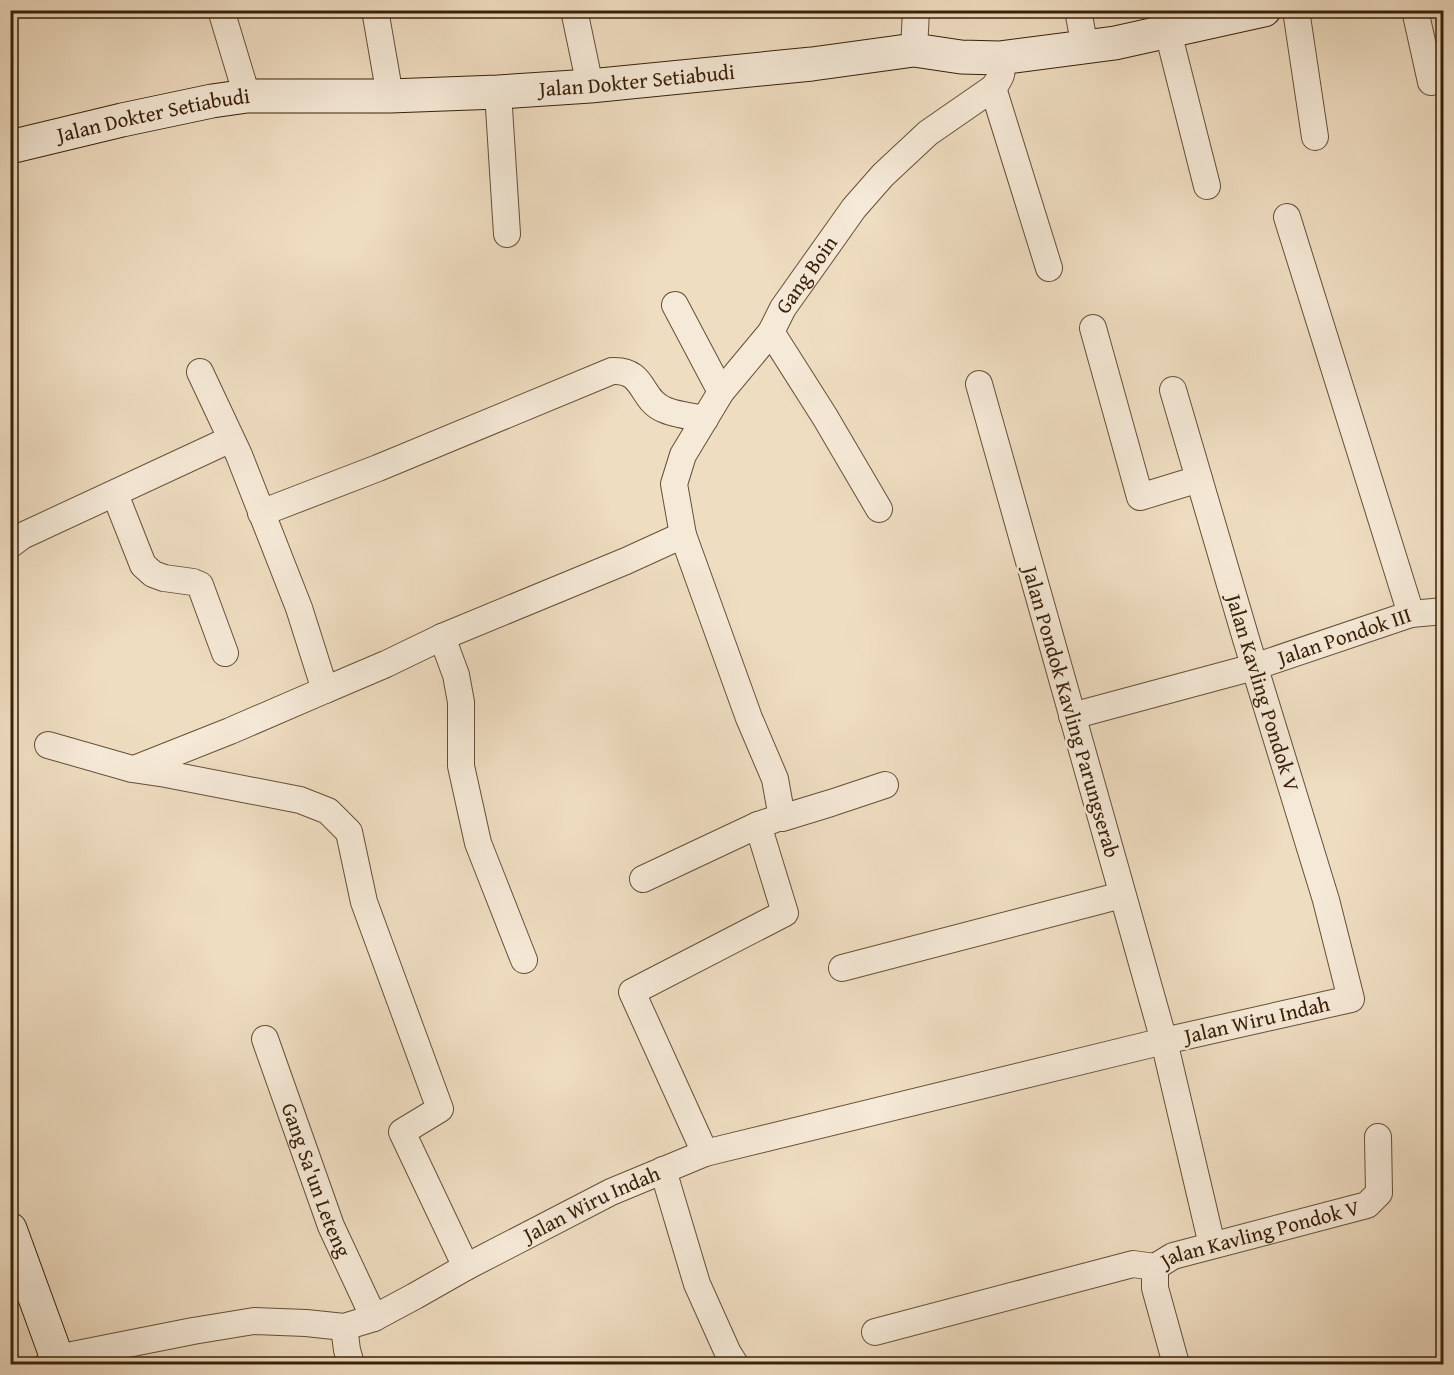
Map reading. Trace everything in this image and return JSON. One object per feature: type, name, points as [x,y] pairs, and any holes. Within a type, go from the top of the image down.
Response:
[{"type":"street","points":[[221,10],[247,96]]},
{"type":"street","points":[[375,10],[390,96]]},
{"type":"street","points":[[574,10],[590,86]]},
{"type":"street","points":[[914,50],[916,10]]},
{"type":"street","points":[[1078,10],[1084,48]]},
{"type":"street","name":"Jalan Dokter Setiabudi","points":[[10,147],[212,101],[247,96],[390,96],[590,86],[812,64],[914,50],[961,57],[996,73],[1084,48],[1264,10]]},
{"type":"street","points":[[1296,10],[1315,137]]},
{"type":"street","points":[[1415,10],[1431,82]]},
{"type":"street","points":[[1168,32],[1207,186]]},
{"type":"street","points":[[996,73],[1049,268]]},
{"type":"street","name":"Gang Boin","points":[[705,1153],[632,992],[785,912],[770,821],[775,779],[749,718],[683,535],[674,484],[682,454],[721,392],[771,332],[783,308],[854,208],[883,175],[996,73]]},
{"type":"street","points":[[498,92],[507,234]]},
{"type":"street","points":[[1287,218],[1412,614]]},
{"type":"street","points":[[675,305],[721,392]]},
{"type":"street","points":[[1093,328],[1140,497],[1199,479]]},
{"type":"street","points":[[771,332],[825,417],[879,509]]},
{"type":"street","points":[[261,513],[378,468],[612,371],[623,370],[635,376],[656,405],[664,410],[705,419]]},
{"type":"street","points":[[200,372],[231,439],[299,608],[325,690]]},
{"type":"street","name":"Jalan Pondok Kavling Parungserab","points":[[979,384],[1164,1041],[1212,1245]]},
{"type":"street","name":"Jalan Kavling Pondok V","points":[[1173,390],[1254,667],[1326,900],[1351,999]]},
{"type":"street","points":[[10,546],[22,536],[231,439]]},
{"type":"street","points":[[115,494],[143,565],[153,574],[164,578],[200,585],[225,653]]},
{"type":"street","points":[[132,769],[325,690],[442,637],[683,535]]},
{"type":"street","name":"Jalan Pondok III","points":[[1072,716],[1254,667],[1412,614],[1443,611]]},
{"type":"street","points":[[442,637],[456,675],[461,702],[461,766],[478,843],[524,960]]},
{"type":"street","points":[[48,745],[132,769],[300,800],[328,811],[349,831],[364,902],[440,1109],[402,1132],[466,1267]]},
{"type":"street","points":[[643,879],[770,821],[885,785]]},
{"type":"street","points":[[842,968],[1122,895]]},
{"type":"street","name":"Jalan Wiru Indah","points":[[54,1361],[193,1331],[254,1321],[344,1327],[374,1318],[466,1267],[611,1192],[705,1153],[1138,1047],[1351,999]]},
{"type":"street","name":"Gang Sa'un Leteng","points":[[265,1039],[330,1226],[374,1318]]},
{"type":"street","name":"Jalan Kavling Pondok V","points":[[874,1332],[1133,1264],[1155,1268],[1173,1256],[1367,1205],[1379,1193],[1378,1137]]},
{"type":"street","points":[[663,1170],[697,1284],[735,1365]]},
{"type":"street","points":[[10,1229],[54,1361]]},
{"type":"street","points":[[1155,1268],[1155,1288],[1176,1365]]},
{"type":"street","points":[[344,1327],[351,1365]]}]
